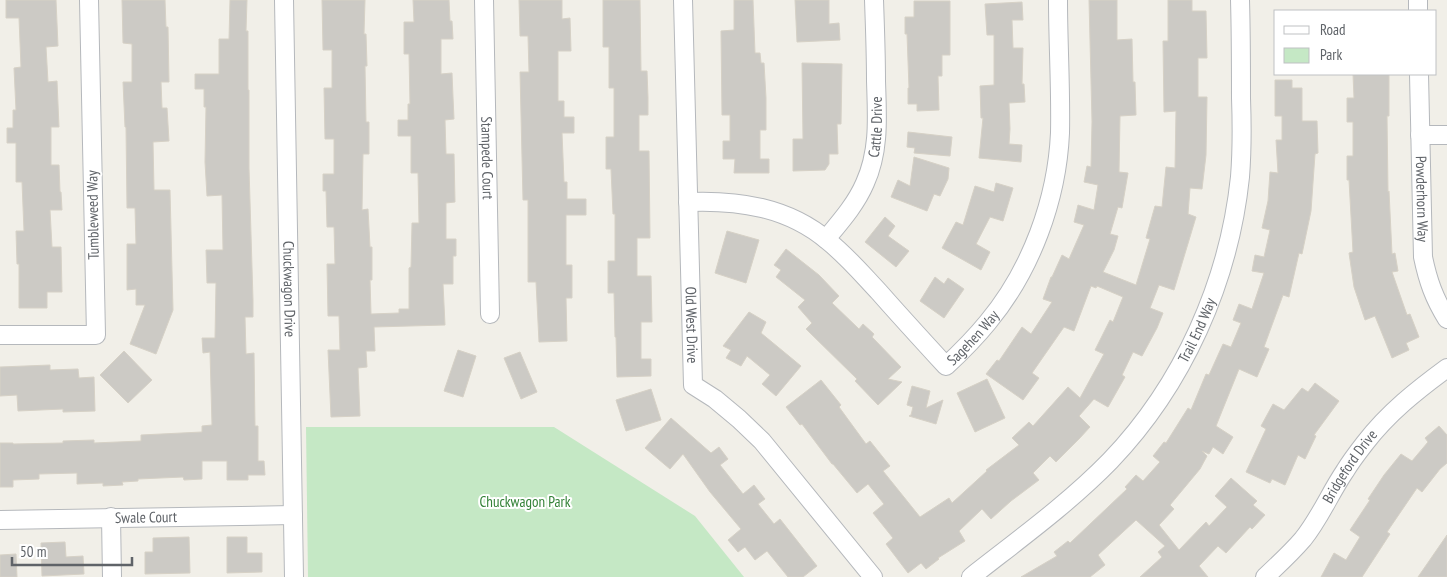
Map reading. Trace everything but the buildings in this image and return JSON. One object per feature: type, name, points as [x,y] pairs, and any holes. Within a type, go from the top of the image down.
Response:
[{"type":"street","name":"Tumbleweed Way","points":[[0,336],[96,335],[89,0]]},
{"type":"street","name":"Chuckwagon Drive","points":[[284,0],[294,577]]},
{"type":"street","name":"Stampede Court","points":[[484,0],[490,314]]},
{"type":"street","name":"Old West Drive","points":[[683,0],[692,385],[715,399],[740,419],[762,441],[873,577]]},
{"type":"street","name":"Cattle Drive","points":[[826,239],[852,206],[865,184],[876,147],[874,0]]},
{"type":"street","name":"Sagehen Way","points":[[688,202],[716,201],[742,203],[767,209],[791,218],[813,230],[846,257],[946,366],[989,321],[1009,294],[1039,233],[1050,200],[1060,134],[1058,0]]},
{"type":"street","name":"Trail End Way","points":[[971,577],[1074,495],[1110,461],[1132,436],[1162,396],[1202,322],[1220,275],[1229,242],[1240,177],[1242,143],[1240,0]]},
{"type":"street","name":"Powderhorn Way","points":[[1419,75],[1423,257],[1428,279],[1436,300],[1447,319]]},
{"type":"street","points":[[1420,135],[1447,134]]},
{"type":"street","name":"Bridgeford Drive","points":[[1265,577],[1286,558],[1303,538],[1366,441],[1391,414],[1447,368]]},
{"type":"street","name":"Swale Court","points":[[0,520],[293,515]]},
{"type":"street","points":[[111,517],[112,577]]},
{"type":"green space","name":"Chuckwagon Park","points":[[306,427],[554,427],[695,516],[744,577],[308,577]]}]
